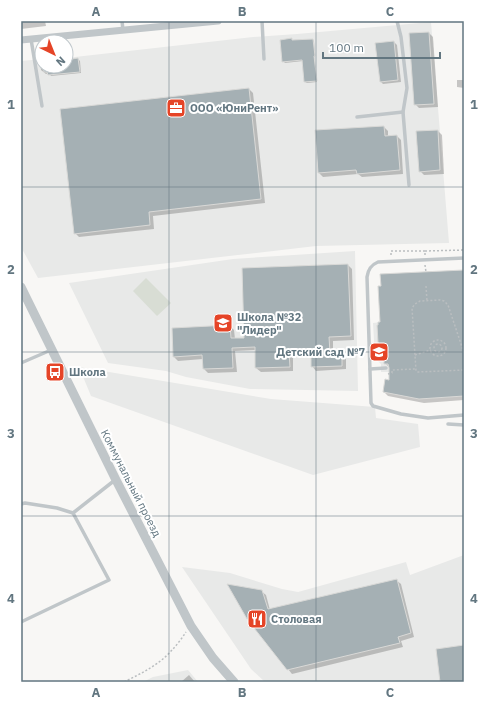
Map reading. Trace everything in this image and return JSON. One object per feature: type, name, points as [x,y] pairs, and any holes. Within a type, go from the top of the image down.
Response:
[{"type":"street","points":[[21,40],[218,21]]},
{"type":"street","name":"Коммунальный проезд","points":[[21,287],[116,480],[191,626],[213,658],[234,682]]},
{"type":"lane","points":[[122,21],[123,30]]},
{"type":"lane","points":[[262,21],[264,59]]},
{"type":"lane","points":[[397,21],[401,37],[406,88],[403,112],[409,185]]},
{"type":"lane","points":[[31,39],[42,106]]},
{"type":"lane","points":[[357,117],[403,112]]},
{"type":"lane","points":[[464,258],[378,262],[369,268],[368,273],[370,403],[373,406],[401,414],[428,418],[464,415]]},
{"type":"lane","points":[[21,363],[51,350]]},
{"type":"lane","points":[[370,369],[386,368]]},
{"type":"lane","points":[[448,424],[464,425]]},
{"type":"lane","points":[[73,513],[116,480]]},
{"type":"lane","points":[[21,504],[25,503],[57,508],[73,513],[109,580],[21,622]]},
{"type":"path","points":[[391,261],[391,251],[425,250]]},
{"type":"path","points":[[426,286],[427,301]]},
{"type":"path","points":[[415,369],[412,308],[420,301],[440,300],[448,305],[464,354]]},
{"type":"path","points":[[438,340],[438,343],[434,345],[435,351],[438,352],[441,350],[442,346],[445,345]]},
{"type":"path","points":[[438,340],[445,345],[445,351],[440,355],[435,355],[430,347],[433,342],[438,340]]},
{"type":"path","points":[[438,343],[442,346]]},
{"type":"path","points":[[415,355],[431,350]]},
{"type":"path","points":[[392,370],[415,369],[418,372],[464,370]]},
{"type":"path","points":[[124,682],[148,670],[162,660],[173,650],[191,626]]},
{"type":"shaded area","points":[[431,22],[449,243],[316,246],[38,278],[21,247],[21,61],[34,60],[34,74],[74,74],[74,57],[253,37]]},
{"type":"shaded area","name":"Школа №32 \"Лидер\"","points":[[355,251],[358,391],[250,389],[186,377],[166,371],[108,363],[69,283],[233,259]]},
{"type":"shaded area","points":[[146,278],[171,303],[157,316],[133,291]]},
{"type":"shaded area","name":"Детский сад №7","points":[[382,322],[399,369],[389,369],[389,372],[381,372],[381,364],[375,358],[373,323]]},
{"type":"shaded area","points":[[79,367],[271,399],[375,407],[376,418],[418,424],[420,447],[313,475],[91,396]]},
{"type":"shaded area","points":[[464,555],[464,682],[265,682],[251,669],[182,567],[230,573],[282,589],[298,592],[406,562],[410,575]]},
{"type":"shaded area","points":[[188,670],[198,682],[143,682],[153,677]]},
{"type":"building","points":[[429,32],[434,104],[414,105],[409,33]]},
{"type":"building","points":[[292,38],[292,40],[313,39],[317,81],[304,82],[302,60],[282,62],[280,40]]},
{"type":"building","points":[[394,41],[398,80],[380,82],[375,43]]},
{"type":"building","points":[[78,58],[80,72],[74,73],[74,59]]},
{"type":"building","points":[[249,88],[261,199],[149,212],[150,225],[74,234],[60,109]]},
{"type":"building","points":[[384,126],[385,136],[397,135],[400,170],[357,174],[356,170],[318,173],[315,130]]},
{"type":"building","points":[[438,130],[440,170],[419,172],[416,131]]},
{"type":"building","points":[[348,264],[351,336],[329,337],[330,353],[342,352],[342,366],[311,367],[311,351],[289,352],[290,367],[255,368],[255,347],[232,348],[233,368],[203,369],[202,355],[173,357],[172,328],[230,325],[231,338],[244,338],[242,268]]},
{"type":"building","points":[[464,270],[464,396],[419,399],[383,392],[385,379],[389,380],[389,368],[388,364],[384,364],[383,346],[379,346],[378,343],[377,325],[378,322],[380,322],[378,286],[381,286],[380,274]]},
{"type":"building","points":[[397,579],[411,633],[398,637],[400,643],[287,670],[247,619],[227,584],[262,590],[268,609]]},
{"type":"building","points":[[464,645],[464,682],[440,682],[436,649]]},
{"type":"place","name":"ООО «ЮниРент»","points":[[176,108]]},
{"type":"place","name":"Школа №32 \"Лидер\"","points":[[223,323]]},
{"type":"place","name":"Детский сад №7","points":[[379,352]]},
{"type":"place","name":"Школа","points":[[55,372]]},
{"type":"place","name":"Столовая","points":[[257,619]]}]
